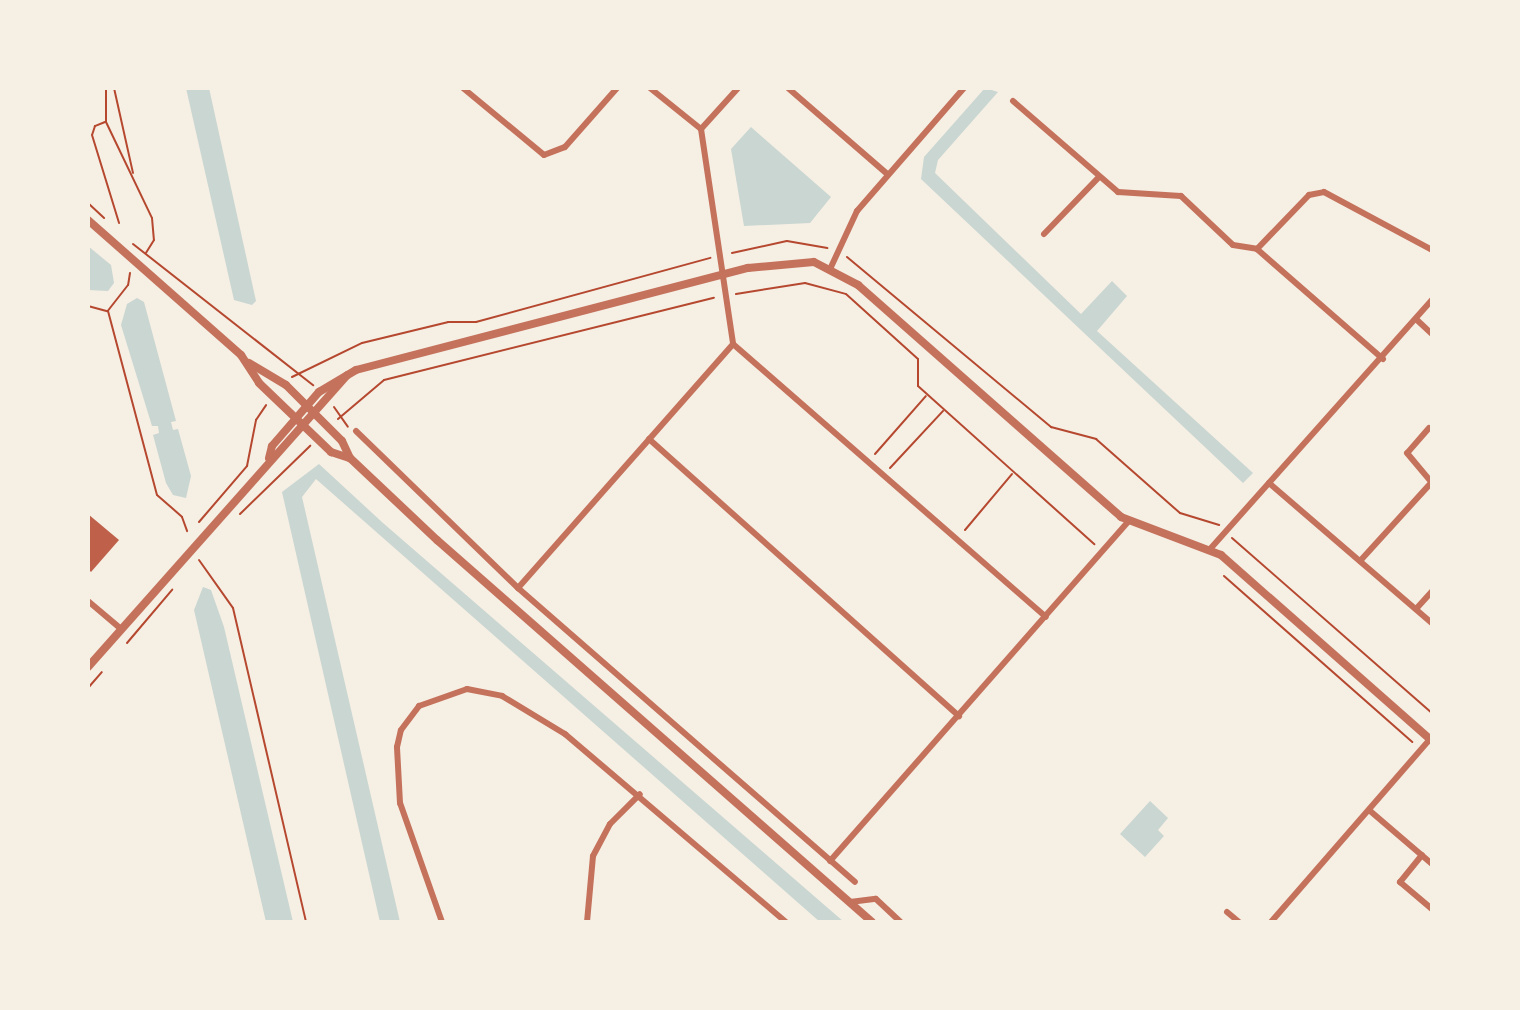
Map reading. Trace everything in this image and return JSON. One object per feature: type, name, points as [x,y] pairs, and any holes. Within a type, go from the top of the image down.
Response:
[{"type":"street","points":[[463,88],[544,155],[565,147],[617,88]]},
{"type":"street","points":[[650,88],[701,129],[733,344],[1046,617]]},
{"type":"street","points":[[701,129],[738,88]]},
{"type":"street","points":[[788,88],[886,173]]},
{"type":"street","points":[[831,267],[857,211],[886,173],[964,88]]},
{"type":"street","points":[[1013,101],[1118,192],[1181,196],[1233,245],[1257,249],[1383,359]]},
{"type":"street","points":[[1044,234],[1099,177]]},
{"type":"street","points":[[1257,249],[1309,195],[1324,192],[1432,250]]},
{"type":"street","points":[[88,220],[249,363],[268,371],[307,405],[350,458],[872,922]]},
{"type":"street","points":[[269,458],[272,446],[319,392],[348,374],[722,275],[795,260],[831,267],[874,299],[1128,522],[1211,548],[1431,740],[1271,922]]},
{"type":"street","points":[[1211,548],[1383,359],[1432,300]]},
{"type":"street","points":[[1417,320],[1432,334]]},
{"type":"street","points":[[518,588],[733,344]]},
{"type":"street","points":[[249,363],[259,383],[317,439],[331,452],[350,458]]},
{"type":"street","points":[[88,667],[269,458],[316,414],[348,374]]},
{"type":"street","points":[[1360,561],[1431,481],[1407,453],[1429,428]]},
{"type":"street","points":[[356,431],[518,588],[855,882]]},
{"type":"street","points":[[649,439],[829,604],[959,716]]},
{"type":"street","points":[[1269,483],[1432,623]]},
{"type":"street","points":[[830,861],[1128,522]]},
{"type":"street","points":[[1416,609],[1432,591]]},
{"type":"street","points":[[88,601],[120,628]]},
{"type":"street","points":[[442,922],[408,834],[395,765],[401,730],[430,699],[467,689],[502,696],[565,734],[640,794],[786,922]]},
{"type":"street","points":[[587,922],[587,879],[593,856],[610,824],[640,794]]},
{"type":"street","points":[[1369,810],[1432,864]]},
{"type":"street","points":[[1422,855],[1400,882],[1432,909]]},
{"type":"street","points":[[849,902],[876,899],[901,922]]},
{"type":"street","points":[[1227,912],[1239,922]]},
{"type":"path","points":[[106,88],[106,122],[133,173],[154,229],[145,254]]},
{"type":"path","points":[[114,88],[133,173]]},
{"type":"path","points":[[106,122],[95,126],[92,135],[119,223]]},
{"type":"path","points":[[88,203],[107,221]]},
{"type":"path","points":[[127,238],[298,371],[319,392]]},
{"type":"path","points":[[298,371],[362,343],[448,322],[476,322],[787,241],[838,252],[955,343],[1051,427],[1096,439],[1180,513],[1215,522],[1432,713]]},
{"type":"path","points":[[108,311],[128,285],[130,272]]},
{"type":"path","points":[[328,428],[384,380],[726,296],[805,283],[846,294],[918,359],[918,386],[1104,552]]},
{"type":"path","points":[[88,306],[108,311]]},
{"type":"path","points":[[108,311],[157,495],[182,517],[187,531]]},
{"type":"path","points":[[868,462],[927,395]]},
{"type":"path","points":[[328,400],[356,431]]},
{"type":"path","points":[[199,522],[247,466],[256,420],[266,406]]},
{"type":"path","points":[[884,475],[944,410]]},
{"type":"path","points":[[239,514],[317,439]]},
{"type":"path","points":[[956,541],[1013,473]]},
{"type":"path","points":[[205,547],[197,560],[233,608],[306,922]]},
{"type":"path","points":[[1224,576],[1421,750]]},
{"type":"path","points":[[127,643],[176,584]]},
{"type":"path","points":[[88,688],[102,672]]},
{"type":"shaded area","points":[[186,88],[209,88],[256,301],[252,305],[234,300]]},
{"type":"shaded area","points":[[985,88],[998,92],[938,160],[935,173],[1081,314],[1112,281],[1127,296],[1097,331],[1253,473],[1243,483],[921,179],[924,157]]},
{"type":"shaded area","points":[[751,127],[831,197],[810,223],[744,226],[731,149]]},
{"type":"shaded area","points":[[88,246],[111,265],[114,283],[108,291],[88,290]]},
{"type":"shaded area","points":[[137,298],[144,302],[176,421],[171,422],[173,430],[178,429],[191,476],[186,498],[173,495],[166,483],[153,435],[159,433],[158,426],[152,426],[121,325],[127,304]]},
{"type":"shaded area","points":[[319,464],[844,922],[820,922],[316,479],[302,497],[400,922],[380,922],[282,492]]},
{"type":"shaded area","points":[[203,587],[211,590],[224,627],[293,922],[266,922],[194,610]]},
{"type":"shaded area","points":[[1150,801],[1168,818],[1158,830],[1164,836],[1145,857],[1120,834]]},
{"type":"building","points":[[88,514],[119,540],[91,572],[88,569]]}]
